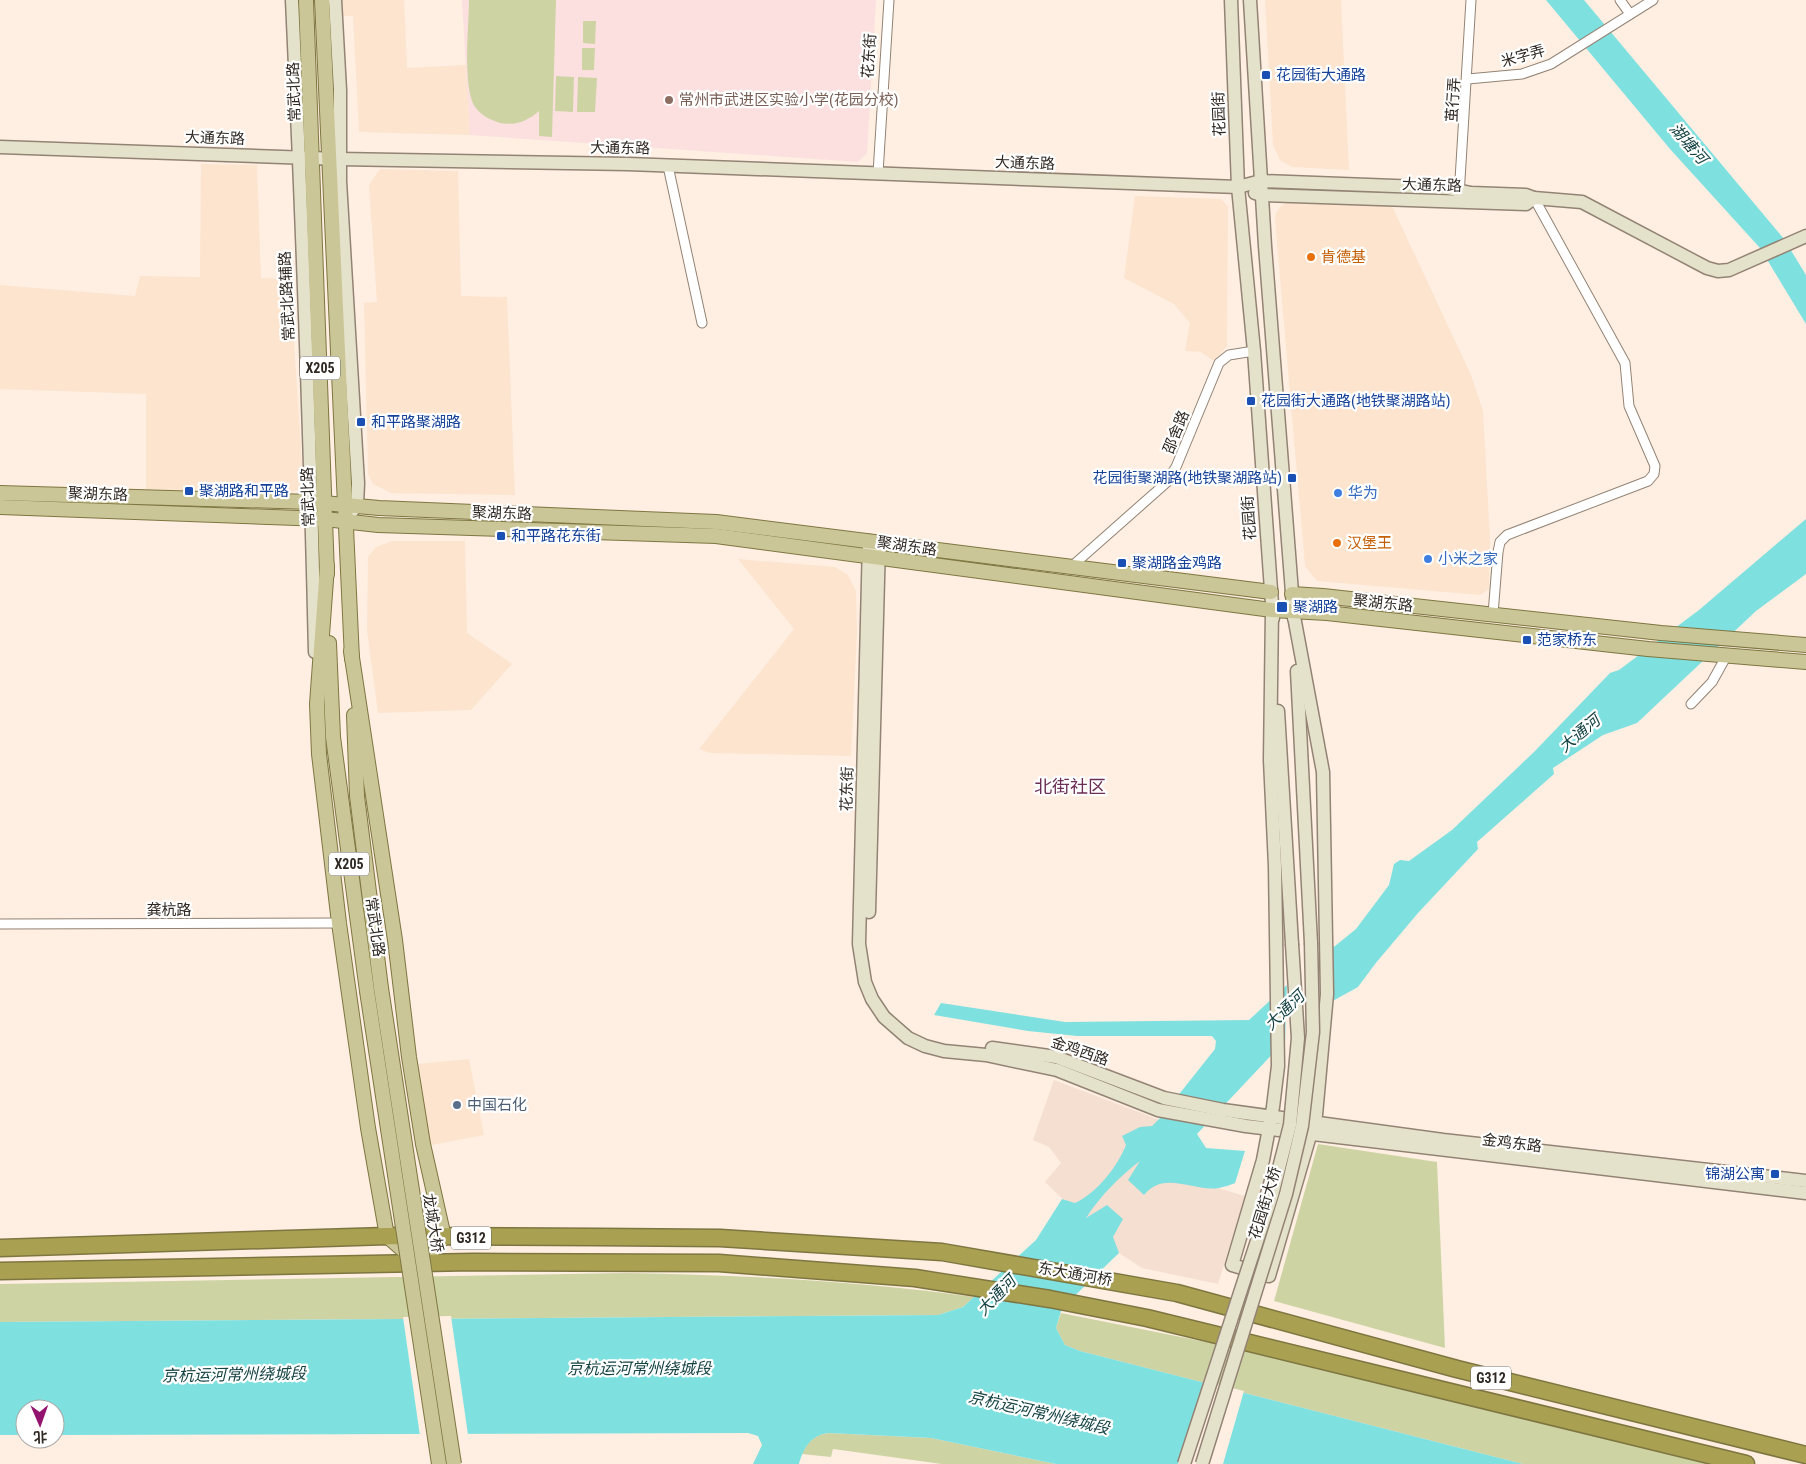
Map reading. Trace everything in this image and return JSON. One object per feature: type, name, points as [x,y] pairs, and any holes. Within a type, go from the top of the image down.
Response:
[{"type":"highway","name":"G312","points":[[0,1248],[387,1236],[444,1237]]},
{"type":"highway","name":"东大通河桥","points":[[444,1237],[720,1238],[942,1252],[1177,1293],[1457,1369],[1806,1455]]},
{"type":"highway","name":"东大通河桥","points":[[418,1264],[719,1263],[915,1278],[1050,1299],[1147,1318],[1746,1464]]},
{"type":"highway","name":"G312","points":[[0,1271],[418,1264]]},
{"type":"main road","name":"常武北路","points":[[306,0],[306,157],[318,502],[327,566],[332,737],[374,989]]},
{"type":"main road","name":"常武北路","points":[[322,0],[334,158],[350,504],[344,522],[356,796],[374,989]]},
{"type":"main road","name":"聚湖东路","points":[[0,493],[318,502],[389,508],[716,522],[1271,592]]},
{"type":"main road","name":"聚湖东路","points":[[0,507],[716,536],[1272,610],[1648,649],[1806,662]]},
{"type":"main road","points":[[327,566],[317,704],[319,754],[339,923],[368,1128],[387,1236],[418,1264],[444,1237],[423,1144],[409,1056],[395,940],[351,651]]},
{"type":"main road","name":"聚湖东路","points":[[1292,594],[1661,633],[1806,645]]},
{"type":"main road","name":"龙城大桥","points":[[374,989],[439,1464]]},
{"type":"main road","name":"龙城大桥","points":[[374,989],[454,1464]]},
{"type":"street","points":[[292,0],[306,157]]},
{"type":"street","points":[[334,158],[340,90],[335,0]]},
{"type":"street","name":"花东街","points":[[878,173],[889,0]]},
{"type":"street","name":"花园街","points":[[1231,0],[1238,187],[1254,351],[1271,592],[1292,944]]},
{"type":"street","points":[[1250,0],[1261,181],[1293,611],[1323,772],[1328,939],[1326,1009],[1312,1128],[1269,1276],[1232,1265],[1254,1195],[1270,1123],[1278,1066],[1278,989],[1270,760],[1272,610]]},
{"type":"street","name":"茧行弄","points":[[1460,196],[1471,0]]},
{"type":"street","points":[[1620,0],[1630,14],[1653,0]]},
{"type":"street","name":"米字弄","points":[[1468,79],[1496,78],[1522,74],[1551,64],[1630,14]]},
{"type":"street","name":"大通东路","points":[[0,147],[878,173],[1238,187],[1262,195],[1526,195],[1534,198],[1582,202],[1707,268],[1718,271],[1729,270],[1801,238]]},
{"type":"street","points":[[668,166],[702,323]]},
{"type":"street","name":"大通东路","points":[[1238,187],[1261,181],[1447,188],[1460,196]]},
{"type":"street","points":[[1493,614],[1498,552],[1500,542],[1507,535],[1648,481],[1654,474],[1654,466],[1630,406],[1625,363],[1534,198]]},
{"type":"street","name":"邵舍路","points":[[1071,567],[1166,483],[1176,467],[1219,363],[1229,355],[1254,351]]},
{"type":"street","points":[[319,519],[317,704],[332,737]]},
{"type":"street","name":"花东街","points":[[874,542],[859,944],[864,982],[872,999],[897,1024]]},
{"type":"street","name":"聚湖东路","points":[[1271,592],[1292,594]]},
{"type":"street","name":"花园街大桥","points":[[1202,1464],[1286,1194],[1302,1126],[1313,1032],[1311,943],[1293,611]]},
{"type":"street","points":[[1691,704],[1712,682],[1721,654]]},
{"type":"street","name":"龚杭路","points":[[0,924],[339,923]]},
{"type":"street","name":"花园街大桥","points":[[1184,1464],[1272,1194],[1290,1125],[1298,1038],[1292,944]]},
{"type":"street","name":"金鸡西路","points":[[897,1024],[920,1037],[943,1043],[1056,1058],[1164,1098],[1223,1110]]},
{"type":"street","name":"金鸡西路","points":[[897,1024],[908,1038],[924,1046],[944,1051],[986,1055],[1057,1070],[1158,1110],[1215,1122]]},
{"type":"street","name":"金鸡东路","points":[[1223,1110],[1270,1123]]},
{"type":"street","name":"金鸡东路","points":[[1215,1122],[1270,1123],[1806,1181]]},
{"type":"street","name":"金鸡东路","points":[[1312,1128],[1806,1193]]},
{"type":"shaded area","points":[[342,0],[404,0],[407,68],[466,65],[470,135],[359,132],[353,16],[342,16]]},
{"type":"shaded area","name":"常州市武进区实验小学(花园分校)","points":[[462,0],[876,0],[867,153],[858,162],[470,135]]},
{"type":"shaded area","points":[[1265,0],[1341,0],[1349,170],[1292,167],[1280,160],[1273,145]]},
{"type":"shaded area","points":[[201,164],[257,165],[261,278],[290,279],[303,480],[298,490],[289,493],[146,489],[146,394],[0,389],[0,285],[135,296],[140,276],[200,277]]},
{"type":"shaded area","points":[[380,169],[458,171],[461,296],[507,297],[515,495],[391,493],[373,484],[368,474],[364,303],[377,302],[369,185]]},
{"type":"shaded area","points":[[1135,196],[1221,199],[1228,207],[1227,346],[1214,361],[1201,352],[1185,351],[1190,323],[1174,304],[1124,278]]},
{"type":"shaded area","points":[[1289,202],[1391,204],[1471,375],[1483,411],[1490,538],[1489,589],[1480,595],[1317,581],[1305,566],[1275,220],[1276,213],[1281,206]]},
{"type":"shaded area","points":[[392,541],[465,541],[467,633],[512,664],[471,710],[378,713],[367,631],[368,557],[376,547]]},
{"type":"shaded area","points":[[738,559],[835,567],[848,575],[856,591],[857,632],[851,756],[710,753],[699,749],[794,629]]},
{"type":"shaded area","points":[[469,1059],[484,1135],[431,1145],[417,1064]]},
{"type":"shaded area","points":[[1054,1080],[1197,1134],[1218,1188],[1245,1196],[1218,1284],[1142,1268],[1119,1253],[1045,1182],[1061,1163],[1049,1147],[1033,1140]]},
{"type":"green space","points":[[469,0],[556,0],[552,137],[539,136],[539,111],[521,122],[506,124],[489,119],[475,107],[471,98],[467,71]]},
{"type":"green space","points":[[583,21],[596,21],[595,44],[583,43]]},
{"type":"green space","points":[[582,48],[595,48],[594,70],[582,70]]},
{"type":"green space","points":[[556,76],[574,77],[573,112],[555,111]]},
{"type":"green space","points":[[578,77],[597,78],[595,112],[577,112]]},
{"type":"green space","points":[[1318,1144],[1437,1162],[1445,1348],[1274,1301]]},
{"type":"green space","points":[[627,1273],[801,1280],[931,1291],[974,1297],[963,1307],[938,1315],[0,1322],[0,1284]]},
{"type":"green space","points":[[1061,1313],[1261,1353],[1709,1464],[1523,1464],[1080,1351],[1065,1345],[1056,1328]]},
{"type":"green space","points":[[829,1433],[931,1438],[1056,1464],[942,1464],[833,1449],[831,1457],[802,1454],[812,1439]]},
{"type":"water","name":"湖塘河","points":[[1546,0],[1584,0],[1784,239],[1806,275],[1806,324],[1760,248],[1670,149]]},
{"type":"water","points":[[1806,519],[1806,574],[1756,611],[1637,723],[1603,735],[1553,768],[1554,774],[1477,842],[1478,849],[1418,913],[1358,987],[1311,1013],[1197,1134],[1206,1148],[1245,1151],[1235,1183],[1219,1188],[1170,1183],[1161,1184],[1152,1188],[1144,1195],[1128,1180],[1140,1161],[1111,1187],[1086,1218],[1107,1205],[1123,1219],[1113,1237],[1119,1253],[1062,1308],[1056,1328],[1065,1345],[1080,1351],[1523,1464],[1056,1464],[931,1438],[829,1433],[817,1436],[809,1443],[803,1452],[799,1464],[753,1464],[762,1445],[758,1436],[748,1433],[65,1435],[65,1399],[15,1399],[15,1435],[0,1435],[0,1322],[938,1315],[963,1307],[1036,1240],[1062,1199],[1075,1203],[1083,1199],[1098,1186],[1112,1170],[1126,1145],[1122,1136],[1140,1127],[1152,1126],[1161,1117],[1215,1049],[1216,1041],[1212,1036],[1077,1036],[1028,1031],[934,1015],[941,1003],[1065,1022],[1249,1020],[1287,985],[1356,929],[1389,885],[1394,864],[1400,860],[1409,861],[1452,830],[1534,752],[1610,673],[1619,670],[1699,610]]},
{"type":"pier","points":[[1328,949],[1327,1007],[1312,1015],[1285,1044],[1287,982]]},
{"type":"pier","points":[[451,1316],[468,1435],[420,1436],[403,1317]]},
{"type":"pier","points":[[1204,1381],[1244,1391],[1223,1464],[1179,1464]]},
{"type":"place","name":"花园街大通路","points":[[1266,75]]},
{"type":"place","name":"常州市武进区实验小学(花园分校)","points":[[669,100]]},
{"type":"place","name":"肯德基","points":[[1311,257]]},
{"type":"place","name":"花园街大通路(地铁聚湖路站)","points":[[1251,401]]},
{"type":"place","name":"和平路聚湖路","points":[[361,422]]},
{"type":"place","name":"花园街聚湖路(地铁聚湖路站)","points":[[1292,478]]},
{"type":"place","name":"聚湖路和平路","points":[[189,491]]},
{"type":"place","name":"华为","points":[[1338,493]]},
{"type":"place","name":"和平路花东街","points":[[501,536]]},
{"type":"place","name":"汉堡王","points":[[1337,543]]},
{"type":"place","name":"小米之家","points":[[1428,559]]},
{"type":"place","name":"聚湖路金鸡路","points":[[1122,563]]},
{"type":"place","name":"聚湖路","points":[[1282,607]]},
{"type":"place","name":"范家桥东","points":[[1527,640]]},
{"type":"place","name":"中国石化","points":[[457,1105]]},
{"type":"place","name":"锦湖公寓","points":[[1775,1174]]},
{"type":"district","name":"北街社区","points":[[1070,787]]},
{"type":"water label","name":"大通河","points":[[1579,733]]},
{"type":"water label","name":"大通河","points":[[1284,1010]]},
{"type":"water label","name":"大通河","points":[[996,1295]]},
{"type":"water label","name":"京杭运河常州绕城段","points":[[639,1368]]},
{"type":"water label","name":"京杭运河常州绕城段","points":[[234,1374]]},
{"type":"water label","name":"京杭运河常州绕城段","points":[[1039,1412]]}]
